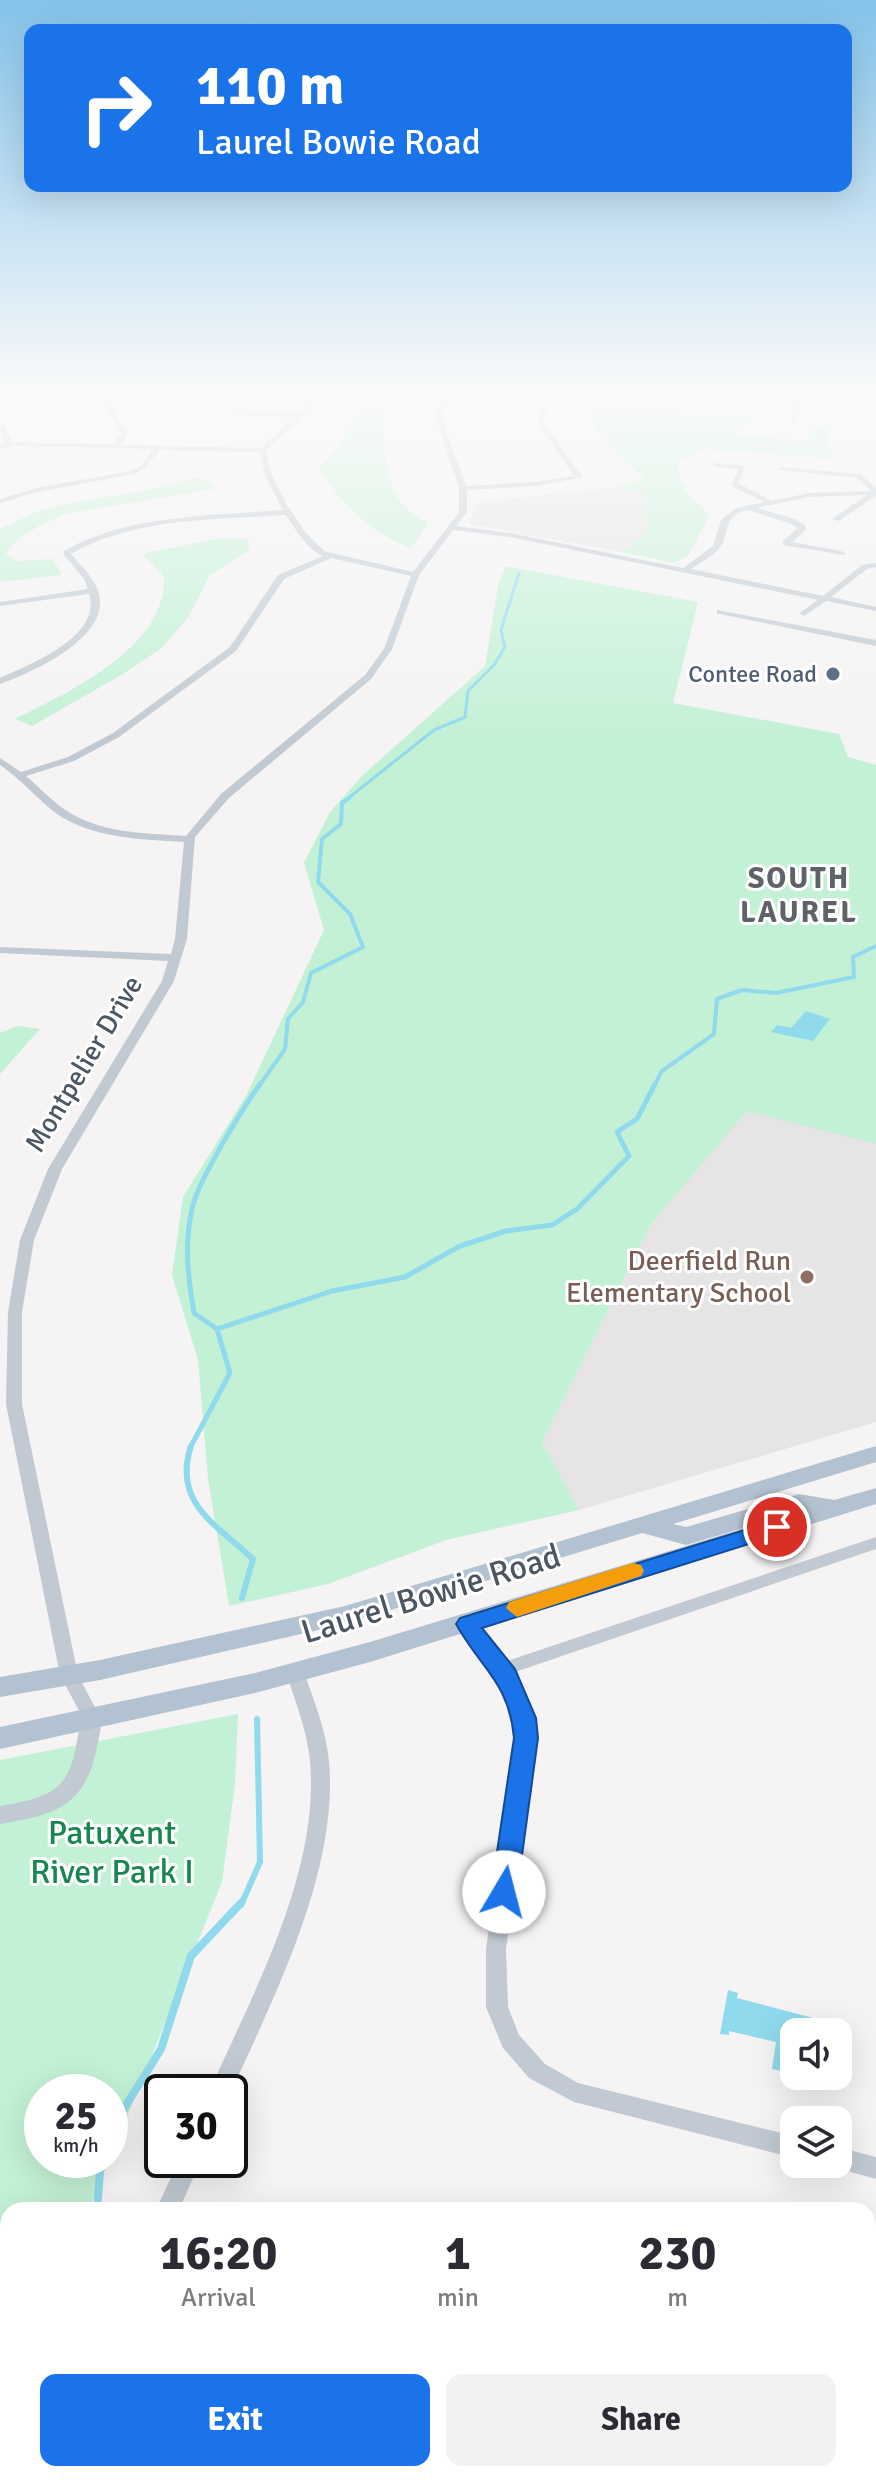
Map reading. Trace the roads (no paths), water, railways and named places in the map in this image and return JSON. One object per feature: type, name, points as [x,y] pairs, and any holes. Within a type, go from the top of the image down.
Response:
[{"type":"main road","name":"Laurel Bowie Road","points":[[0,1687],[345,1615],[876,1454]]},
{"type":"main road","name":"Laurel Bowie Road","points":[[0,1738],[295,1672],[468,1624],[876,1496]]},
{"type":"main road","points":[[642,1525],[686,1536],[799,1502],[835,1509]]},
{"type":"street","points":[[288,508],[315,547],[329,556],[415,575]]},
{"type":"street","points":[[0,761],[60,811],[86,824],[121,833],[190,839],[225,796],[368,677],[388,649],[415,575],[436,544],[453,528],[463,508]]},
{"type":"street","points":[[685,570],[717,547],[727,518],[745,508]]},
{"type":"street","points":[[750,508],[792,521],[803,528],[786,543],[841,553]]},
{"type":"street","points":[[836,519],[853,508]]},
{"type":"street","points":[[0,681],[74,642],[91,619],[92,591],[67,553],[81,542],[146,527],[290,512]]},
{"type":"street","points":[[453,528],[510,535],[876,609]]},
{"type":"street","points":[[20,775],[71,759],[116,735],[224,657],[247,632],[277,580],[303,565],[329,556]]},
{"type":"street","points":[[804,614],[865,567],[876,565]]},
{"type":"street","points":[[0,604],[92,591]]},
{"type":"street","points":[[720,612],[876,643]]},
{"type":"street","name":"Montpelier Drive","points":[[91,1717],[69,1675],[17,1426],[15,1312],[27,1240],[43,1194],[80,1127],[157,1004],[176,958],[190,839]]},
{"type":"street","points":[[2,953],[176,958]]},
{"type":"street","points":[[504,1669],[876,1543]]},
{"type":"street","points":[[468,1624],[481,1646],[504,1669],[524,1718],[526,1738],[496,1949],[497,2007],[511,2041],[537,2071],[574,2092],[780,2144]]},
{"type":"street","points":[[228,2074],[276,1968],[314,1839],[320,1772],[311,1725],[295,1672]]},
{"type":"street","points":[[0,1815],[29,1811],[58,1801],[75,1787],[83,1770],[91,1717]]},
{"type":"street","points":[[852,2162],[876,2168]]},
{"type":"street","points":[[171,2202],[182,2178]]},
{"type":"water","points":[[806,1011],[830,1019],[813,1041],[771,1032],[777,1025],[791,1028]]},
{"type":"water","points":[[728,1990],[738,1993],[737,1998],[813,2018],[780,2018],[780,2071],[772,2069],[776,2042],[729,2031],[729,2035],[720,2034]]},
{"type":"waterway","points":[[346,800],[434,730],[465,717],[468,691],[494,665],[505,647],[501,630],[519,573]]},
{"type":"waterway","points":[[259,1086],[285,1049],[288,1019],[303,1002],[311,973],[363,947],[350,914],[318,882],[322,839],[341,824],[342,803],[349,798]]},
{"type":"waterway","points":[[654,1086],[662,1071],[714,1034],[717,999],[742,990],[776,993],[854,977],[853,957],[876,946]]},
{"type":"waterway","points":[[217,1329],[194,1313],[188,1261],[192,1209],[211,1164],[260,1084]]},
{"type":"waterway","points":[[217,1329],[332,1291],[405,1277],[460,1246],[506,1231],[552,1225],[577,1209],[629,1156],[617,1132],[637,1119],[655,1084]]},
{"type":"waterway","points":[[191,1446],[230,1373],[217,1329]]},
{"type":"waterway","points":[[191,1446],[187,1466],[193,1498],[201,1511],[253,1559],[242,1598]]},
{"type":"waterway","points":[[241,1905],[260,1862],[257,1719]]},
{"type":"waterway","points":[[128,2102],[161,2049],[191,1956],[241,1903]]},
{"type":"waterway","points":[[98,2202],[100,2178]]},
{"type":"place","name":"Contee Road","points":[[833,674]]},
{"type":"place","name":"Deerfield Run Elementary School","points":[[807,1277]]},
{"type":"district","name":"SOUTH LAUREL","points":[[799,895]]},
{"type":"park label","name":"Patuxent River Park I","points":[[112,1852]]}]
